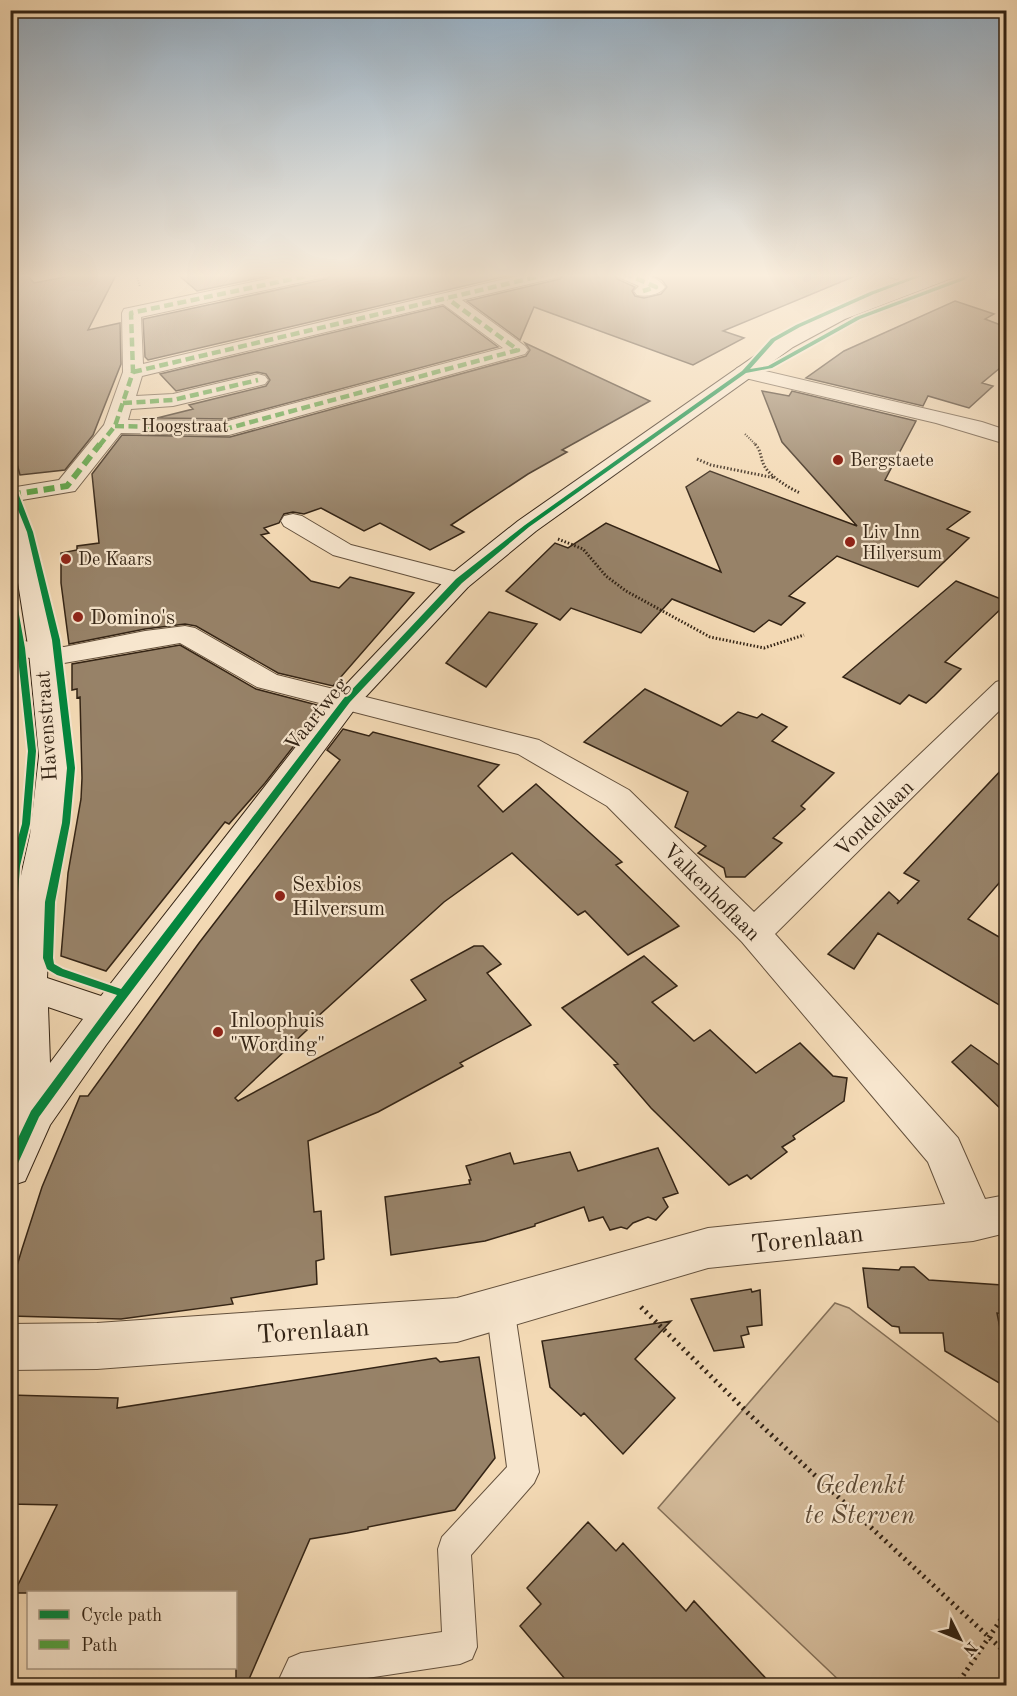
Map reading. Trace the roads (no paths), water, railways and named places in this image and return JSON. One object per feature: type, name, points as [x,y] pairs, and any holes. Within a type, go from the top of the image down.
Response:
[{"type":"street","points":[[10,495],[67,486],[87,469],[116,426],[133,372],[132,352]]},
{"type":"street","points":[[133,372],[219,352]]},
{"type":"street","name":"Hoogstraat","points":[[116,426],[229,428],[510,352]]},
{"type":"street","name":"Vaartweg","points":[[10,1168],[35,1114],[347,700],[459,581],[528,526],[773,352]]},
{"type":"street","points":[[744,372],[775,381],[939,416],[997,434],[1006,414]]},
{"type":"street","points":[[123,403],[173,400],[258,380]]},
{"type":"street","name":"Havenstraat","points":[[10,514],[29,570],[51,653],[54,756],[51,803],[34,894],[29,957],[30,987],[20,1040],[35,1114]]},
{"type":"street","points":[[293,521],[342,550],[459,581]]},
{"type":"street","name":"Valkenhoflaan","points":[[10,647],[51,653],[184,634],[267,681],[528,747],[618,798],[754,933],[944,1151],[990,1217]]},
{"type":"street","name":"Vondellaan","points":[[754,933],[1002,699]]},
{"type":"street","points":[[30,987],[109,1013]]},
{"type":"street","name":"Torenlaan","points":[[10,1347],[97,1346],[457,1320],[708,1248],[990,1217]]},
{"type":"lane","points":[[293,1686],[301,1670],[459,1647],[454,1549],[523,1472],[500,1307]]},
{"type":"place","name":"Bergstaete","points":[[838,460]]},
{"type":"place","name":"Liv Inn Hilversum","points":[[850,542]]},
{"type":"place","name":"De Kaars","points":[[66,559]]},
{"type":"place","name":"Domino's","points":[[78,617]]},
{"type":"place","name":"Sexbios Hilversum","points":[[280,896]]},
{"type":"place","name":"Inloophuis \"Wording\"","points":[[218,1032]]},
{"type":"park label","name":"Gedenkt te Sterven","points":[[860,1499]]}]
